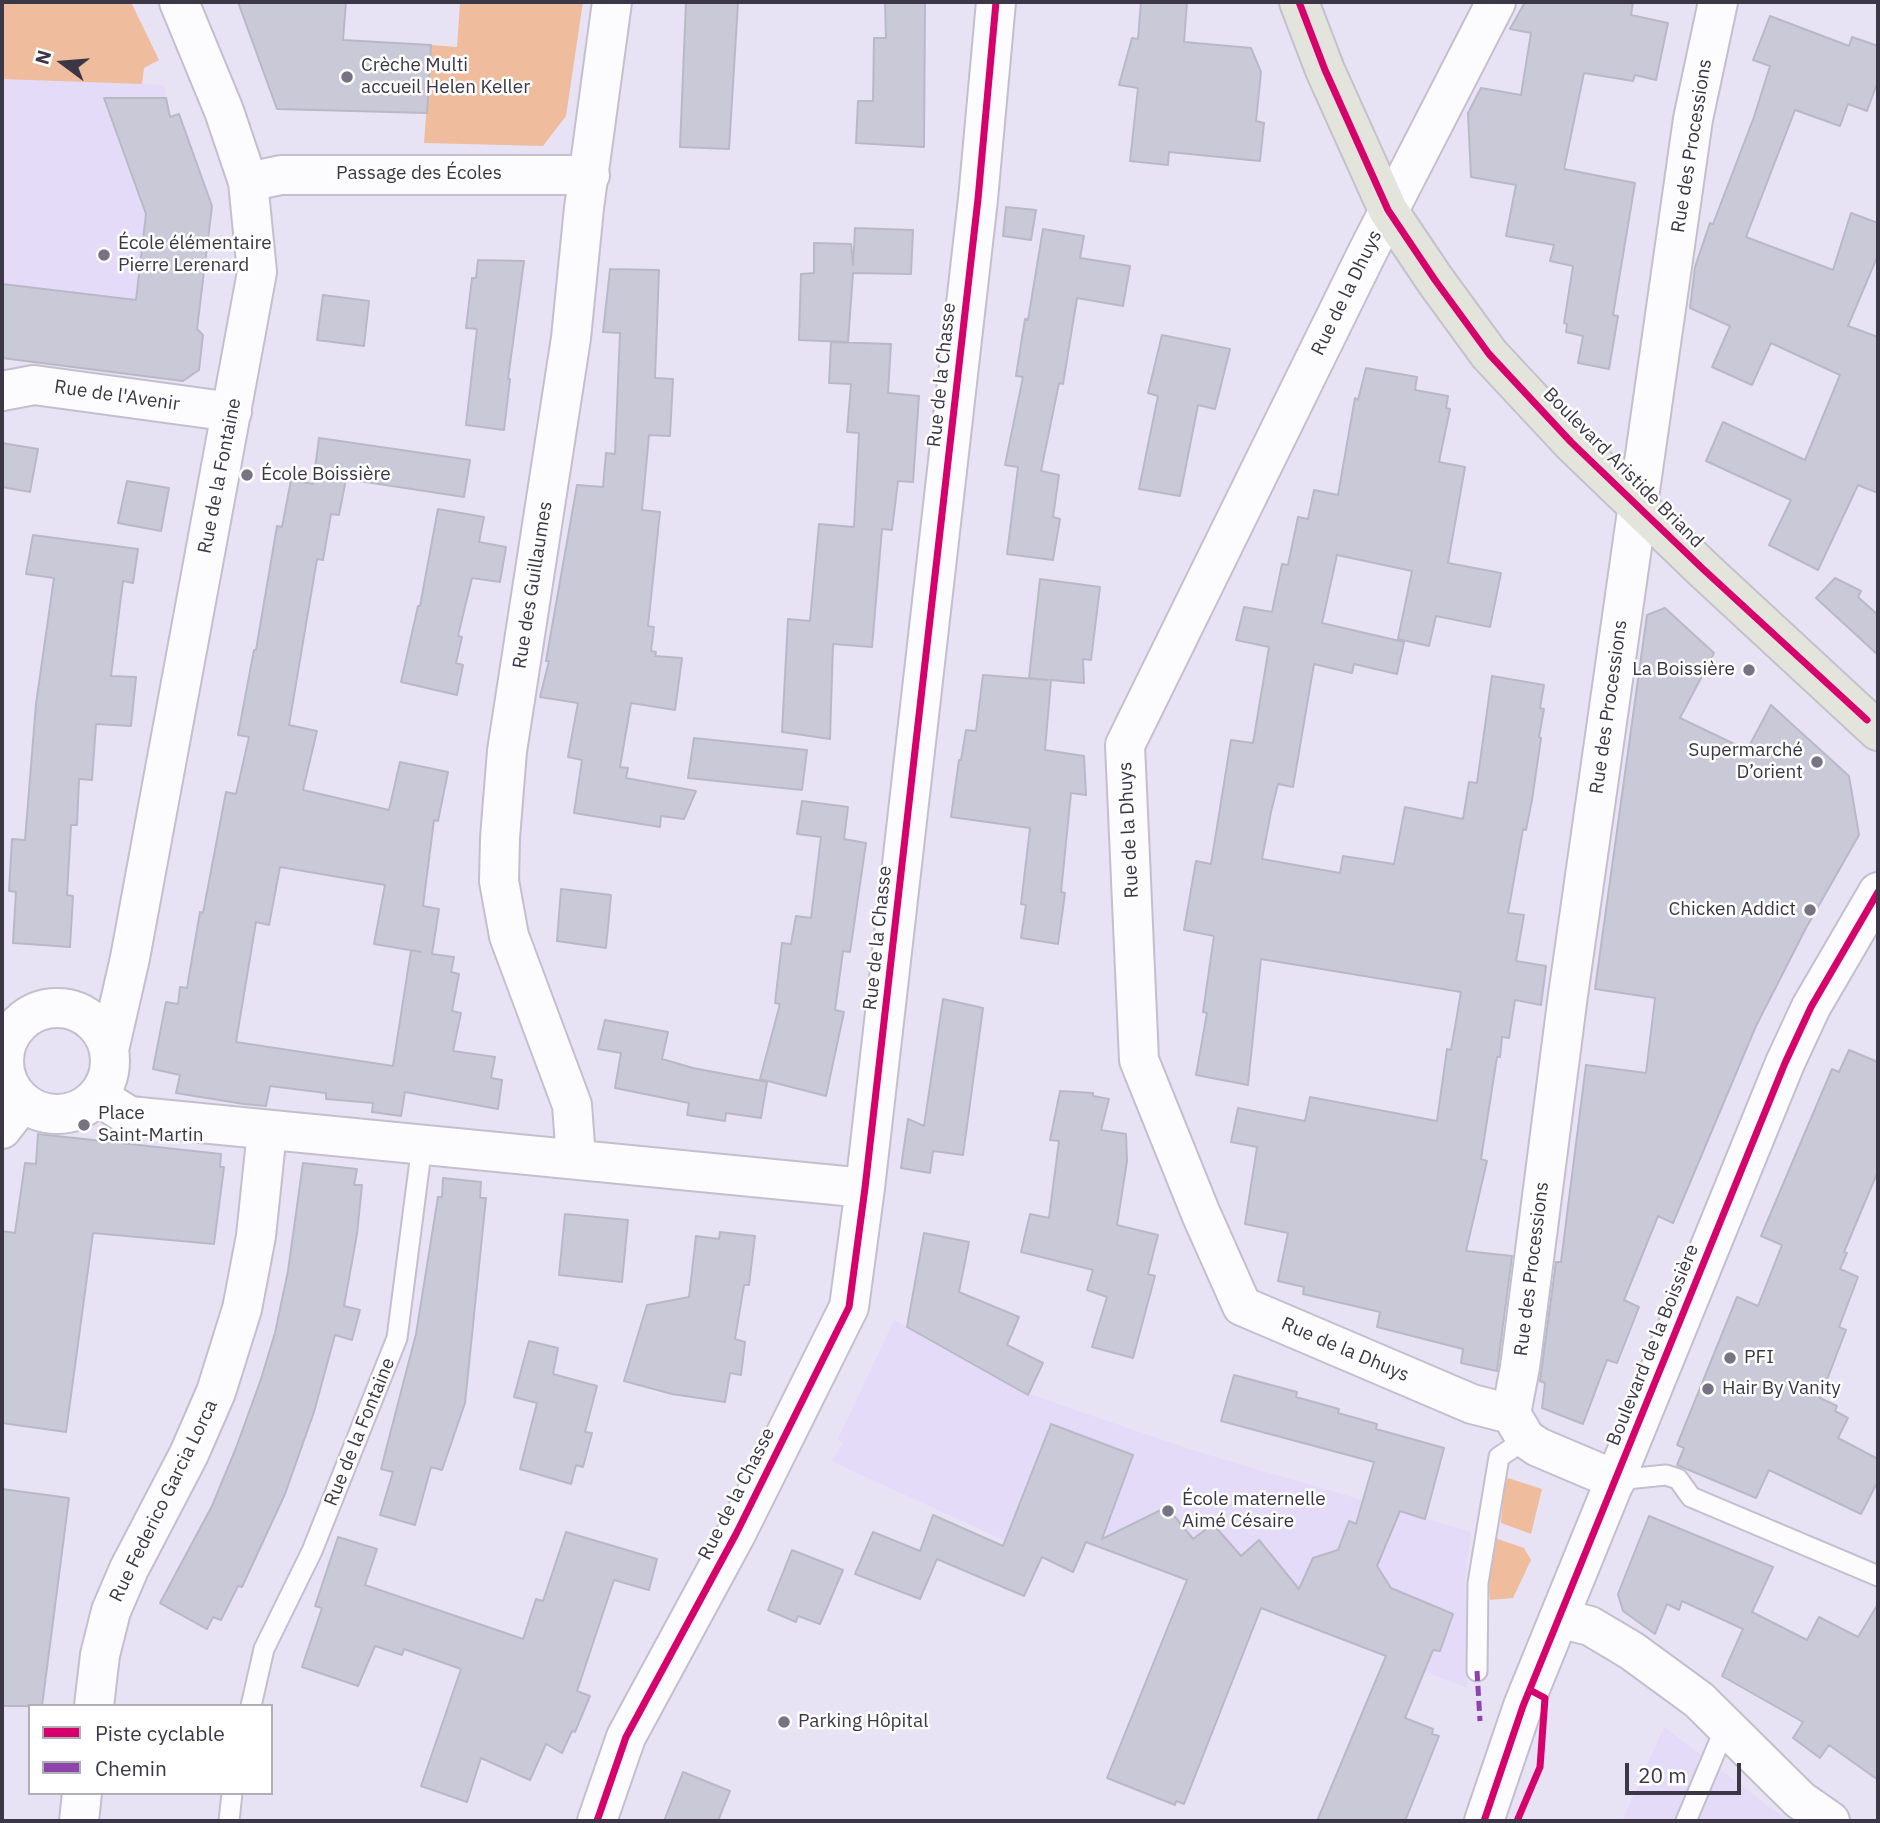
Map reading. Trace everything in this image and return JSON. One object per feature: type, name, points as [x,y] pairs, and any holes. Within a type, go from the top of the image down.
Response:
[{"type":"main road","name":"Boulevard Aristide Briand","points":[[1299,2],[1325,70],[1388,210],[1489,354],[1572,442],[1703,569],[1878,731]]},
{"type":"street","name":"Rue de la Fontaine","points":[[109,1050],[130,958],[257,272],[248,182],[224,111],[179,2]]},
{"type":"street","name":"Rue des Guillaumes","points":[[576,1158],[572,1105],[509,936],[499,881],[506,751],[572,338],[584,208],[612,2]]},
{"type":"street","name":"Rue de la Chasse","points":[[597,1821],[626,1737],[736,1534],[849,1307],[865,1188],[978,200],[996,2]]},
{"type":"street","name":"Rue de la Dhuys","points":[[1496,2],[1388,210],[1125,745],[1139,1060],[1201,1214],[1242,1306],[1472,1404],[1519,1427],[1538,1447],[1616,1480]]},
{"type":"street","name":"Rue des Processions","points":[[1519,1427],[1518,1378],[1568,995],[1693,119],[1718,2]]},
{"type":"street","name":"Passage des Écoles","points":[[248,182],[281,175],[590,174]]},
{"type":"street","name":"Rue de l'Avenir","points":[[2,391],[34,385],[232,412]]},
{"type":"street","name":"Boulevard de la Boissière","points":[[1484,1821],[1523,1706],[1785,1063],[1811,1007],[1878,892]]},
{"type":"street","name":"Rue de la Fontaine","points":[[86,1017],[130,958]]},
{"type":"street","points":[[50,1008],[71,1010],[86,1017],[101,1032],[109,1050],[109,1074],[98,1096],[83,1108],[58,1115],[40,1112],[12,1116],[11,1089],[4,1068],[7,1030],[32,1014],[50,1008]]},
{"type":"street","points":[[98,1096],[129,1116],[267,1132],[576,1158],[865,1188]]},
{"type":"street","name":"Rue Federico Garcia Lorca","points":[[94,1704],[100,1656],[111,1611],[129,1569],[189,1454],[211,1405],[238,1321],[257,1236],[267,1132]]},
{"type":"street","points":[[1559,1618],[1590,1626],[1622,1644],[1699,1700],[1800,1800],[1830,1821]]},
{"type":"street","points":[[79,1821],[82,1795]]},
{"type":"lane","name":"Rue de la Fontaine","points":[[251,1704],[264,1649],[312,1551],[397,1338],[422,1146]]},
{"type":"lane","points":[[1477,1671],[1478,1583],[1499,1457],[1519,1427]]},
{"type":"lane","points":[[1616,1480],[1666,1475],[1678,1479],[1691,1497],[1878,1576]]},
{"type":"lane","points":[[1686,1821],[1727,1726]]},
{"type":"lane","points":[[229,1821],[232,1795]]},
{"type":"shaded area","points":[[2,2],[131,2],[159,60],[144,68],[142,84],[2,79]]},
{"type":"shaded area","points":[[460,2],[583,2],[566,116],[543,146],[424,143],[431,45],[457,47]]},
{"type":"shaded area","name":"École élémentaire Pierre Lerenard","points":[[2,78],[164,85],[170,117],[179,114],[212,206],[200,304],[191,323],[203,335],[183,381],[2,358]]},
{"type":"shaded area","name":"École maternelle Aimé Césaire","points":[[894,1320],[1026,1393],[1192,1450],[1471,1532],[1465,1582],[1468,1688],[1086,1542],[1073,1572],[831,1461],[843,1443],[838,1439]]},
{"type":"shaded area","points":[[1508,1478],[1542,1489],[1531,1534],[1501,1523],[1504,1486]]},
{"type":"shaded area","points":[[1495,1538],[1524,1548],[1531,1560],[1513,1598],[1490,1600],[1488,1577]]},
{"type":"shaded area","points":[[1664,1727],[1788,1821],[1622,1821]]},
{"type":"building","name":"Crèche Multi accueil Helen Keller","points":[[238,2],[346,2],[343,40],[431,45],[427,113],[277,109]]},
{"type":"building","points":[[686,2],[738,3],[729,149],[680,147]]},
{"type":"building","points":[[885,2],[925,2],[924,147],[856,143],[858,101],[873,101],[874,38],[886,38]]},
{"type":"building","points":[[1141,2],[1187,2],[1184,42],[1251,48],[1261,72],[1256,121],[1264,123],[1260,161],[1169,152],[1168,165],[1130,161],[1138,88],[1119,85],[1132,38],[1138,39]]},
{"type":"building","points":[[1525,2],[1633,2],[1631,15],[1668,23],[1656,80],[1635,75],[1633,81],[1584,73],[1564,169],[1635,183],[1613,315],[1618,316],[1609,369],[1578,363],[1583,336],[1566,332],[1567,324],[1564,323],[1573,266],[1550,261],[1554,245],[1506,236],[1516,185],[1471,177],[1468,113],[1481,88],[1521,95],[1531,33],[1510,29]]},
{"type":"building","points":[[1770,16],[1849,46],[1852,37],[1878,46],[1878,81],[1867,111],[1848,104],[1840,126],[1795,110],[1746,237],[1833,270],[1851,213],[1878,223],[1878,255],[1848,326],[1878,337],[1878,493],[1858,485],[1818,570],[1769,545],[1791,500],[1706,461],[1723,422],[1805,460],[1840,375],[1771,343],[1752,385],[1712,367],[1730,326],[1690,308],[1695,267],[1710,223],[1713,224],[1754,117],[1770,66],[1753,60]]},
{"type":"building","points":[[104,98],[166,98],[170,117],[179,114],[212,206],[197,329],[203,335],[199,370],[183,381],[2,358],[2,284],[136,300],[146,214]]},
{"type":"building","points":[[1006,207],[1036,210],[1031,240],[1003,236]]},
{"type":"building","points":[[855,228],[913,230],[911,274],[853,273],[848,342],[799,340],[801,274],[814,273],[814,243],[851,244],[853,265]]},
{"type":"building","points":[[1043,229],[1084,236],[1080,258],[1130,266],[1123,306],[1077,298],[1063,384],[1059,383],[1041,471],[1059,475],[1053,517],[1060,519],[1053,560],[1007,554],[1018,467],[1005,465],[1023,377],[1016,376]]},
{"type":"building","points":[[478,260],[524,261],[504,430],[466,425],[477,329],[466,328],[472,278],[476,278]]},
{"type":"building","points":[[610,269],[659,270],[655,378],[673,379],[670,436],[649,435],[642,510],[660,512],[648,626],[654,627],[651,651],[656,652],[655,656],[682,658],[675,710],[631,703],[620,767],[628,768],[626,778],[696,791],[684,819],[661,816],[660,827],[574,813],[582,760],[568,757],[578,703],[540,697],[549,661],[546,661],[577,485],[603,487],[606,453],[615,454],[620,333],[603,332]]},
{"type":"building","points":[[323,295],[369,301],[364,346],[317,340]]},
{"type":"building","points":[[1162,335],[1230,349],[1215,409],[1198,405],[1180,496],[1139,489],[1158,396],[1148,393]]},
{"type":"building","points":[[831,342],[891,344],[888,393],[919,396],[913,482],[898,481],[892,530],[882,529],[872,647],[833,644],[830,739],[782,732],[788,619],[810,621],[819,524],[854,527],[859,433],[847,432],[851,384],[829,383]]},
{"type":"building","points":[[1366,368],[1417,377],[1415,390],[1448,396],[1446,408],[1450,409],[1439,462],[1465,467],[1448,563],[1501,573],[1490,627],[1436,616],[1429,646],[1398,639],[1412,571],[1337,555],[1322,623],[1404,642],[1397,674],[1354,664],[1352,673],[1314,664],[1293,787],[1278,784],[1262,859],[1340,873],[1343,856],[1394,864],[1405,807],[1463,819],[1469,782],[1477,783],[1492,676],[1544,685],[1540,708],[1544,709],[1541,738],[1532,800],[1526,830],[1523,829],[1508,913],[1524,915],[1516,961],[1546,966],[1541,1005],[1515,1000],[1509,1038],[1502,1037],[1481,1159],[1487,1161],[1466,1251],[1512,1256],[1497,1371],[1461,1363],[1463,1349],[1377,1327],[1380,1312],[1303,1294],[1304,1287],[1278,1281],[1288,1233],[1245,1224],[1257,1147],[1231,1142],[1238,1108],[1305,1121],[1310,1097],[1437,1121],[1447,1049],[1451,1050],[1461,992],[1261,959],[1248,1085],[1196,1075],[1207,1013],[1203,1012],[1214,936],[1184,930],[1196,861],[1211,864],[1231,740],[1253,743],[1269,647],[1236,640],[1244,607],[1272,612],[1282,564],[1288,565],[1298,517],[1308,519],[1314,490],[1338,495],[1355,398],[1358,400]]},
{"type":"building","points":[[319,438],[470,460],[464,497],[346,479],[339,515],[331,514],[323,560],[317,559],[289,725],[317,731],[303,790],[389,810],[400,762],[448,772],[438,821],[434,820],[423,906],[439,909],[432,954],[454,957],[451,972],[459,974],[452,1011],[461,1013],[453,1051],[495,1057],[491,1078],[502,1080],[498,1109],[405,1092],[401,1116],[372,1112],[373,1103],[326,1099],[326,1093],[270,1086],[266,1106],[244,1104],[176,1093],[180,1075],[153,1069],[166,1002],[178,1004],[180,987],[187,988],[226,792],[236,794],[249,737],[238,735],[256,650],[277,526],[282,527],[291,480],[313,484]],"holes":[[[280,867],[385,885],[374,944],[411,950],[393,1066],[236,1042],[256,922],[269,925]]]},
{"type":"building","points":[[2,443],[38,449],[30,492],[2,487]]},
{"type":"building","points":[[127,481],[169,488],[161,531],[118,523]]},
{"type":"building","points":[[438,509],[484,517],[479,542],[506,547],[500,582],[472,578],[458,636],[462,637],[456,663],[463,665],[457,695],[401,682],[420,606]]},
{"type":"building","points":[[33,535],[138,549],[133,583],[123,581],[111,676],[136,677],[131,726],[96,724],[92,780],[79,779],[77,825],[71,825],[67,895],[73,896],[70,947],[13,943],[16,892],[9,891],[12,839],[25,840],[36,704],[54,578],[26,574]]},
{"type":"building","points":[[1835,578],[1861,591],[1858,597],[1878,615],[1878,655],[1816,598]]},
{"type":"building","points":[[1040,579],[1100,587],[1091,660],[1083,659],[1084,683],[1051,680],[1045,750],[1084,756],[1086,795],[1071,793],[1061,892],[1065,893],[1058,944],[1021,938],[1026,905],[1021,904],[1030,828],[951,817],[966,730],[976,731],[983,675],[1048,680],[1029,678]]},
{"type":"building","points":[[1665,608],[1714,653],[1680,718],[1747,750],[1771,705],[1849,776],[1859,835],[1806,928],[1756,1026],[1673,1223],[1658,1216],[1624,1300],[1639,1307],[1617,1363],[1607,1360],[1583,1424],[1542,1408],[1545,1383],[1540,1381],[1556,1262],[1561,1262],[1586,1065],[1646,1073],[1655,998],[1595,989],[1647,615]]},
{"type":"building","points":[[694,738],[807,750],[802,790],[688,778]]},
{"type":"building","points":[[802,801],[848,807],[844,839],[866,843],[850,952],[843,951],[835,1010],[844,1012],[826,1096],[760,1079],[780,1004],[775,1003],[782,943],[791,944],[796,916],[811,918],[821,837],[797,834]]},
{"type":"building","points":[[561,889],[611,895],[606,948],[557,941]]},
{"type":"building","points":[[943,999],[983,1008],[963,1155],[933,1151],[930,1173],[901,1168],[908,1119],[924,1126]]},
{"type":"building","points":[[605,1020],[668,1032],[662,1059],[693,1068],[767,1082],[761,1118],[726,1113],[725,1121],[687,1115],[689,1103],[615,1088],[621,1053],[598,1049]]},
{"type":"building","points":[[1849,1050],[1878,1062],[1878,1171],[1844,1252],[1847,1253],[1840,1269],[1858,1277],[1839,1327],[1846,1330],[1820,1398],[1837,1406],[1835,1411],[1848,1418],[1838,1438],[1878,1459],[1878,1481],[1861,1514],[1769,1470],[1756,1498],[1677,1465],[1684,1448],[1677,1445],[1737,1297],[1758,1306],[1782,1245],[1761,1236],[1832,1069],[1839,1072]]},
{"type":"building","points":[[1060,1091],[1093,1093],[1093,1096],[1109,1099],[1101,1130],[1126,1134],[1127,1161],[1117,1225],[1158,1235],[1148,1274],[1155,1276],[1133,1358],[1092,1347],[1107,1297],[1087,1290],[1093,1270],[1021,1252],[1030,1214],[1049,1218],[1059,1141],[1050,1140]]},
{"type":"building","points":[[38,1134],[221,1154],[220,1167],[224,1167],[214,1244],[93,1233],[66,1432],[2,1423],[2,1231],[15,1233],[25,1163],[36,1164]]},
{"type":"building","points":[[303,1163],[357,1169],[354,1185],[362,1185],[357,1234],[344,1306],[360,1310],[352,1340],[335,1335],[314,1412],[285,1494],[242,1587],[238,1586],[221,1620],[213,1617],[207,1629],[160,1603],[212,1506],[261,1379],[275,1333],[288,1271]]},
{"type":"building","points":[[443,1178],[481,1182],[480,1198],[486,1198],[465,1403],[442,1470],[431,1467],[415,1525],[380,1515],[393,1472],[381,1469],[416,1334],[438,1197],[442,1197]]},
{"type":"building","points":[[565,1214],[628,1220],[622,1282],[559,1275]]},
{"type":"building","points":[[720,1232],[755,1236],[749,1285],[744,1285],[735,1339],[745,1342],[741,1375],[730,1373],[725,1402],[672,1394],[624,1381],[647,1305],[689,1297],[696,1236],[719,1239]]},
{"type":"building","points":[[924,1233],[969,1242],[959,1292],[1019,1317],[1007,1345],[1043,1363],[1028,1395],[907,1327]]},
{"type":"building","points":[[529,1341],[558,1348],[553,1374],[597,1386],[585,1432],[592,1433],[583,1467],[576,1465],[571,1484],[520,1469],[537,1403],[514,1397]]},
{"type":"building","points":[[1234,1375],[1297,1392],[1296,1397],[1339,1409],[1338,1413],[1377,1424],[1376,1429],[1444,1448],[1425,1519],[1400,1511],[1377,1566],[1391,1588],[1453,1614],[1440,1651],[1433,1650],[1405,1718],[1433,1729],[1432,1734],[1439,1736],[1405,1821],[1317,1821],[1386,1656],[1261,1608],[1184,1804],[1176,1801],[1175,1805],[1107,1778],[1187,1580],[1086,1542],[1073,1572],[1042,1557],[1024,1596],[937,1559],[920,1599],[855,1574],[873,1532],[920,1551],[933,1515],[1003,1546],[1051,1424],[1133,1455],[1102,1539],[1167,1507],[1193,1539],[1213,1524],[1241,1556],[1259,1540],[1299,1589],[1313,1558],[1338,1550],[1349,1521],[1356,1524],[1374,1462],[1221,1421]]},
{"type":"building","points":[[2,1489],[69,1498],[42,1704],[2,1706]]},
{"type":"building","points":[[1649,1516],[1773,1567],[1752,1612],[1807,1640],[1819,1617],[1858,1637],[1878,1604],[1878,1780],[1829,1745],[1820,1758],[1793,1738],[1803,1722],[1722,1676],[1743,1629],[1682,1601],[1679,1610],[1667,1604],[1655,1634],[1623,1611],[1618,1594]]},
{"type":"building","points":[[566,1532],[657,1559],[649,1590],[614,1580],[577,1691],[590,1696],[575,1732],[572,1731],[562,1753],[546,1744],[530,1780],[481,1758],[467,1802],[421,1786],[461,1669],[404,1649],[402,1655],[375,1646],[358,1686],[302,1667],[322,1608],[315,1606],[338,1537],[377,1549],[365,1585],[523,1639],[536,1599],[543,1601]]},
{"type":"building","points":[[792,1550],[843,1570],[820,1624],[798,1616],[796,1622],[768,1610]]},
{"type":"building","points":[[683,1772],[730,1791],[718,1821],[664,1821]]},
{"type":"marked path","points":[[1477,1671],[1480,1721]]},
{"type":"cycle path","points":[[597,1821],[626,1737],[736,1534],[849,1307],[865,1188],[978,199],[996,2]]},
{"type":"cycle path","points":[[1299,2],[1325,70],[1388,210],[1489,354],[1571,442],[1703,569],[1867,720]]},
{"type":"cycle path","points":[[1484,1821],[1523,1706],[1785,1063],[1811,1007],[1878,892]]},
{"type":"cycle path","points":[[1517,1821],[1540,1767],[1545,1698],[1530,1690]]},
{"type":"place","name":"Crèche Multi accueil Helen Keller","points":[[347,77]]},
{"type":"place","name":"École élémentaire Pierre Lerenard","points":[[104,255]]},
{"type":"place","name":"École Boissière","points":[[247,475]]},
{"type":"place","name":"La Boissière","points":[[1749,670]]},
{"type":"place","name":"Supermarché D’orient","points":[[1817,762]]},
{"type":"place","name":"Chicken Addict","points":[[1810,910]]},
{"type":"place","name":"Place Saint-Martin","points":[[84,1125]]},
{"type":"place","name":"PFI","points":[[1730,1358]]},
{"type":"place","name":"Hair By Vanity","points":[[1708,1389]]},
{"type":"place","name":"École maternelle Aimé Césaire","points":[[1168,1511]]},
{"type":"place","name":"Parking Hôpital","points":[[784,1722]]}]
